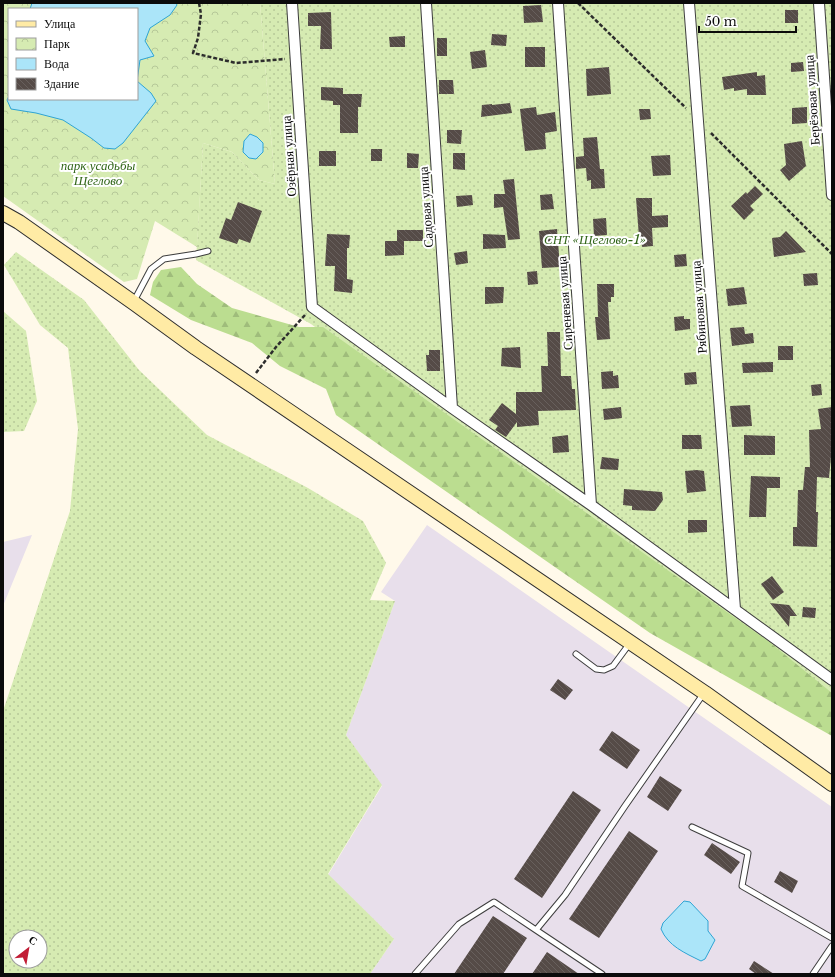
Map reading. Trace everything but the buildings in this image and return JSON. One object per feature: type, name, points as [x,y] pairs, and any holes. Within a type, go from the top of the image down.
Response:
[{"type":"main road","points":[[3,213],[134,303],[196,348],[705,693],[831,782]]},
{"type":"street","name":"Озёрная улица","points":[[292,3],[312,307]]},
{"type":"street","name":"Садовая улица","points":[[426,3],[452,408]]},
{"type":"street","name":"Сиреневая улица","points":[[558,3],[591,505]]},
{"type":"street","name":"Рябиновая улица","points":[[689,3],[735,609]]},
{"type":"street","name":"Берёзовая улица","points":[[819,3],[832,195]]},
{"type":"street","points":[[312,307],[452,408],[591,505],[832,680]]},
{"type":"lane","points":[[134,303],[151,269],[164,259],[208,251]]},
{"type":"lane","points":[[576,654],[596,669],[604,670],[613,666],[630,642]]},
{"type":"lane","points":[[536,930],[565,895],[625,806],[705,693]]},
{"type":"lane","points":[[692,828],[748,853],[742,886],[832,938]]},
{"type":"lane","points":[[414,974],[459,924],[494,902],[602,974]]},
{"type":"lane","points":[[813,974],[832,946]]},
{"type":"path","points":[[199,3],[201,20],[198,38],[193,53],[236,63],[296,58]]},
{"type":"path","points":[[578,3],[832,254]]},
{"type":"path","points":[[248,383],[276,347],[312,307]]},
{"type":"shaded area","points":[[427,525],[832,807],[832,974],[370,974],[394,939],[328,875],[382,786],[346,735],[395,601],[381,592]]},
{"type":"shaded area","points":[[32,535],[3,606],[3,542]]},
{"type":"green space","name":"парк усадьбы Щеглово","points":[[3,3],[260,3],[275,184],[259,180],[232,152],[203,143],[197,247],[155,221],[137,279],[124,282],[3,196]]},
{"type":"green space","name":"СНТ «Щеглово-1»","points":[[260,3],[832,3],[832,708],[311,324],[196,260],[203,143],[232,152],[259,180],[275,184]]},
{"type":"green space","points":[[16,252],[84,300],[139,370],[207,435],[308,488],[363,521],[386,563],[370,600],[395,601],[346,735],[382,785],[328,874],[394,939],[370,974],[3,974],[3,711],[70,511],[78,429],[68,348],[40,325],[4,265]]},
{"type":"green space","points":[[181,267],[197,284],[232,308],[299,327],[323,327],[768,641],[832,693],[832,736],[650,633],[336,415],[326,389],[280,366],[252,343],[191,320],[150,295],[153,282],[161,270]]},
{"type":"green space","points":[[3,311],[26,331],[37,401],[24,431],[3,432]]},
{"type":"water","points":[[32,3],[176,3],[177,5],[170,15],[150,28],[145,41],[154,56],[140,60],[138,74],[138,8],[30,8]]},
{"type":"water","points":[[138,82],[151,93],[156,101],[123,143],[115,149],[104,148],[63,120],[36,113],[11,109],[7,100],[8,98],[8,100],[138,100]]},
{"type":"water","points":[[250,134],[257,137],[263,143],[263,152],[256,159],[249,158],[243,152],[244,141]]},
{"type":"water","points":[[684,901],[690,902],[708,921],[708,931],[715,940],[705,959],[701,961],[683,952],[668,940],[661,929],[663,923]]}]
